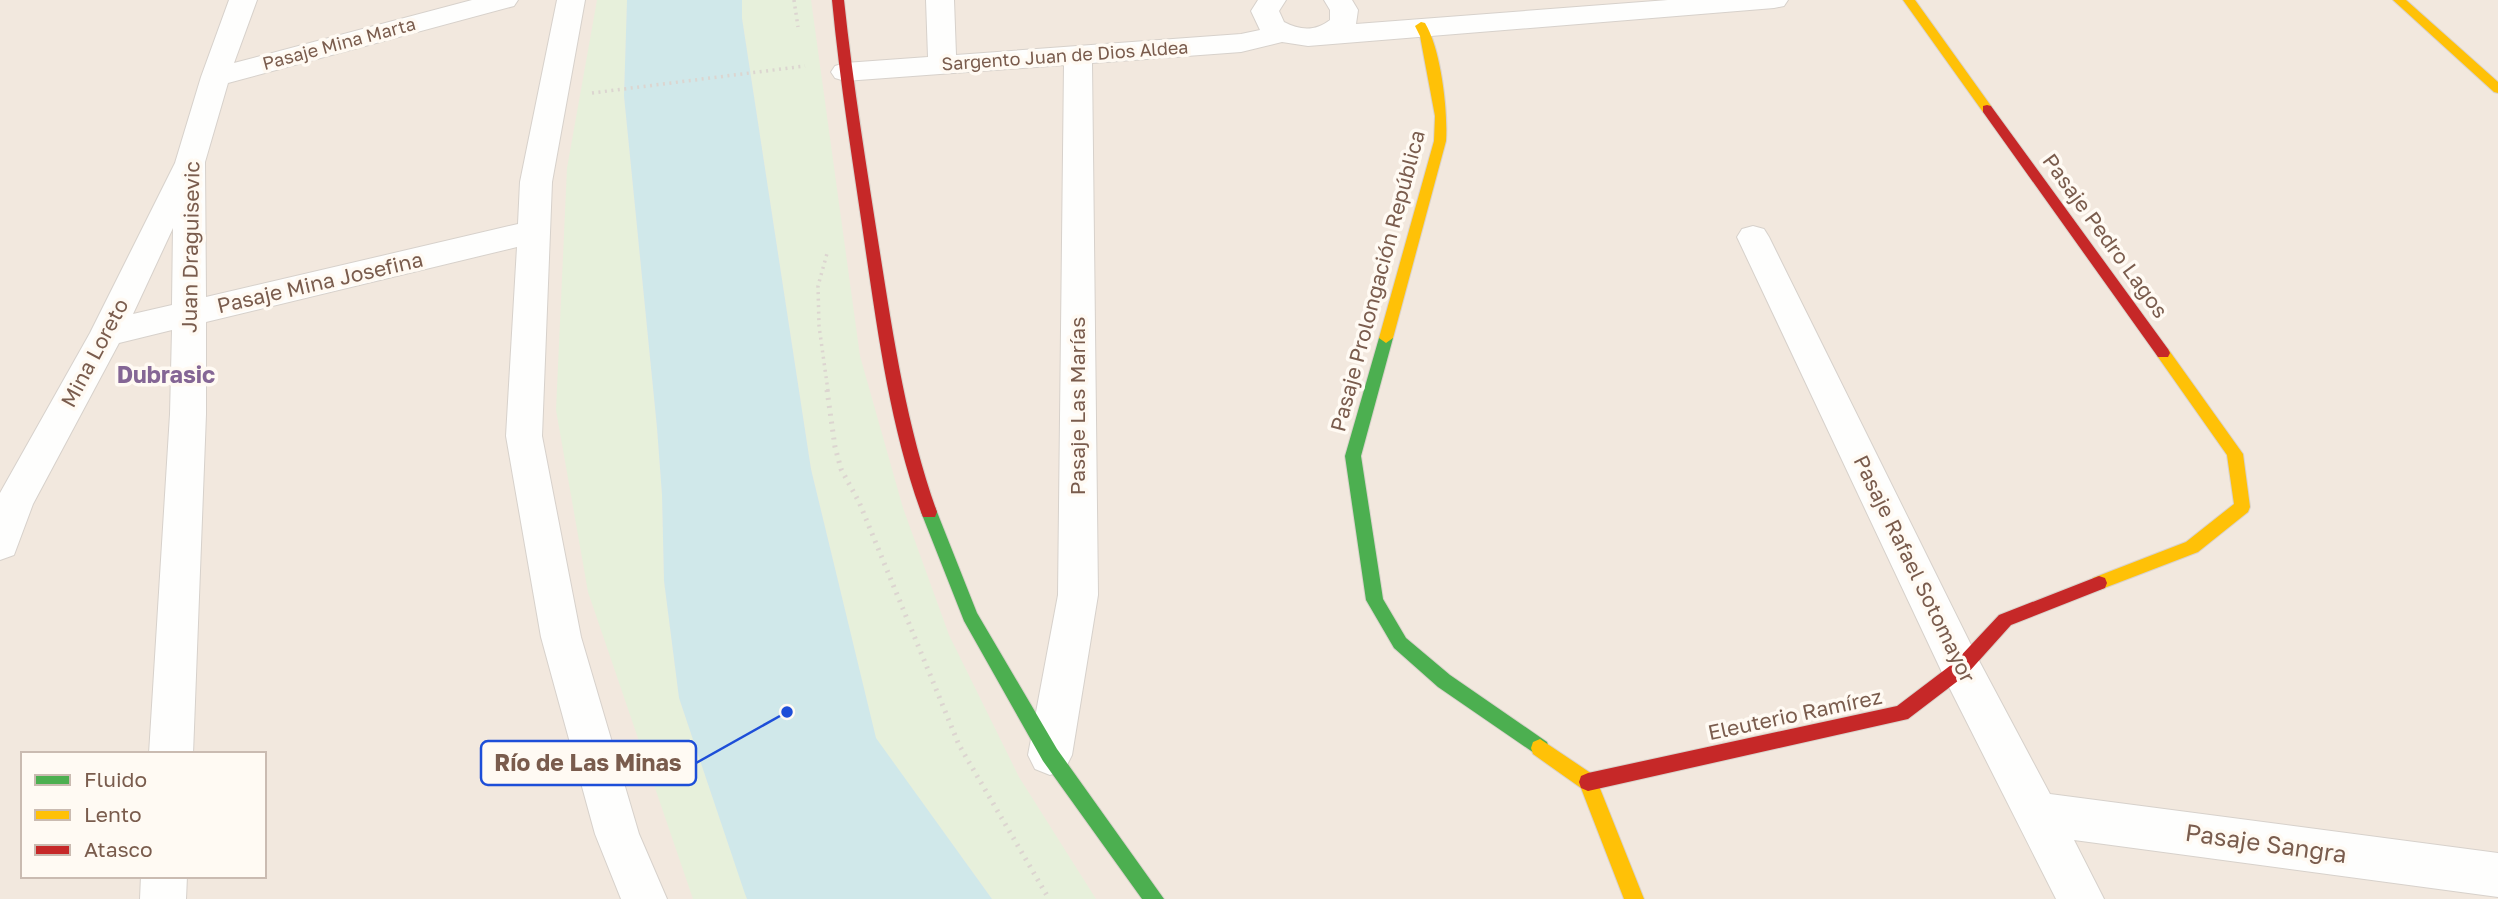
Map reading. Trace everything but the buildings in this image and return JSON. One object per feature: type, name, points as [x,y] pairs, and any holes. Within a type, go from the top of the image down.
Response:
[{"type":"street","name":"Juan Draguisevic","points":[[171,752],[188,414],[190,162],[215,77],[243,0]]},
{"type":"street","name":"Pasaje Mina Marta","points":[[215,77],[504,0]]},
{"type":"street","points":[[571,0],[536,181],[524,436],[562,637],[617,834],[644,899]]},
{"type":"street","points":[[838,0],[845,72],[891,374],[919,486],[970,616],[1050,755],[1153,899]]},
{"type":"street","points":[[940,0],[942,65]]},
{"type":"street","points":[[1338,0],[1422,26]]},
{"type":"street","points":[[1324,35],[1343,23],[1346,15],[1338,0]]},
{"type":"street","points":[[1324,35],[1764,0]]},
{"type":"street","name":"Pasaje Pedro Lagos","points":[[1909,0],[2235,454],[2242,507]]},
{"type":"street","points":[[2399,0],[2498,89]]},
{"type":"street","points":[[1264,4],[1272,27],[1283,33]]},
{"type":"street","name":"Pasaje Prolongación República","points":[[1422,26],[1441,116],[1440,141],[1353,456],[1375,600],[1400,643],[1444,681],[1588,782]]},
{"type":"street","name":"Sargento Juan de Dios Aldea","points":[[845,72],[1241,43],[1283,33],[1296,37],[1324,35]]},
{"type":"street","name":"Pasaje Las Marías","points":[[1050,755],[1078,595],[1078,55]]},
{"type":"street","name":"Mina Loreto","points":[[0,544],[14,503],[107,333],[190,162]]},
{"type":"street","name":"Pasaje Mina Josefina","points":[[107,333],[533,232]]},
{"type":"street","name":"Pasaje Rafael Sotomayor","points":[[1753,237],[1961,668],[2081,899]]},
{"type":"street","name":"Eleuterio Ramírez","points":[[1588,782],[1902,713],[1961,668],[2005,620],[2192,547],[2242,507]]},
{"type":"street","points":[[1588,782],[1634,899]]},
{"type":"street","name":"Pasaje Sangra","points":[[2034,813],[2498,875]]},
{"type":"street","points":[[163,899],[164,878]]},
{"type":"path","points":[[614,90],[767,71]]},
{"type":"shaded area","points":[[0,0],[2498,0],[2498,899],[0,899]]},
{"type":"green space","points":[[597,0],[627,0],[624,96],[657,428],[664,581],[679,698],[747,899],[693,899],[588,592],[556,410],[567,168]]},
{"type":"green space","points":[[742,0],[811,0],[860,356],[903,508],[949,635],[1019,777],[1096,899],[992,899],[876,739],[811,469],[742,18]]},
{"type":"water","points":[[627,0],[742,0],[742,18],[811,469],[876,738],[992,899],[747,899],[679,698],[664,581],[657,428],[624,96]]},
{"type":"traffic: fast","points":[[1386,338],[1353,456],[1375,600],[1400,643],[1444,681],[1540,748]]},
{"type":"traffic: fast","points":[[929,512],[970,616],[1050,755],[1154,899]]},
{"type":"traffic: slow","points":[[1909,0],[1987,109]]},
{"type":"traffic: slow","points":[[2399,0],[2498,89]]},
{"type":"traffic: slow","points":[[1386,338],[1440,141],[1441,116],[1426,36],[1421,26]]},
{"type":"traffic: slow","points":[[2099,583],[2192,547],[2242,507],[2235,454],[2163,353]]},
{"type":"traffic: slow","points":[[1540,748],[1588,782],[1634,899]]},
{"type":"traffic: jam","points":[[838,0],[888,351],[909,449],[929,512]]},
{"type":"traffic: jam","points":[[1987,109],[2163,353]]},
{"type":"traffic: jam","points":[[1588,782],[1902,713],[1961,668],[2005,620],[2099,583]]},
{"type":"place","name":"Río de Las Minas","points":[[787,712]]},
{"type":"district","name":"Dubrasic","points":[[166,375]]}]
